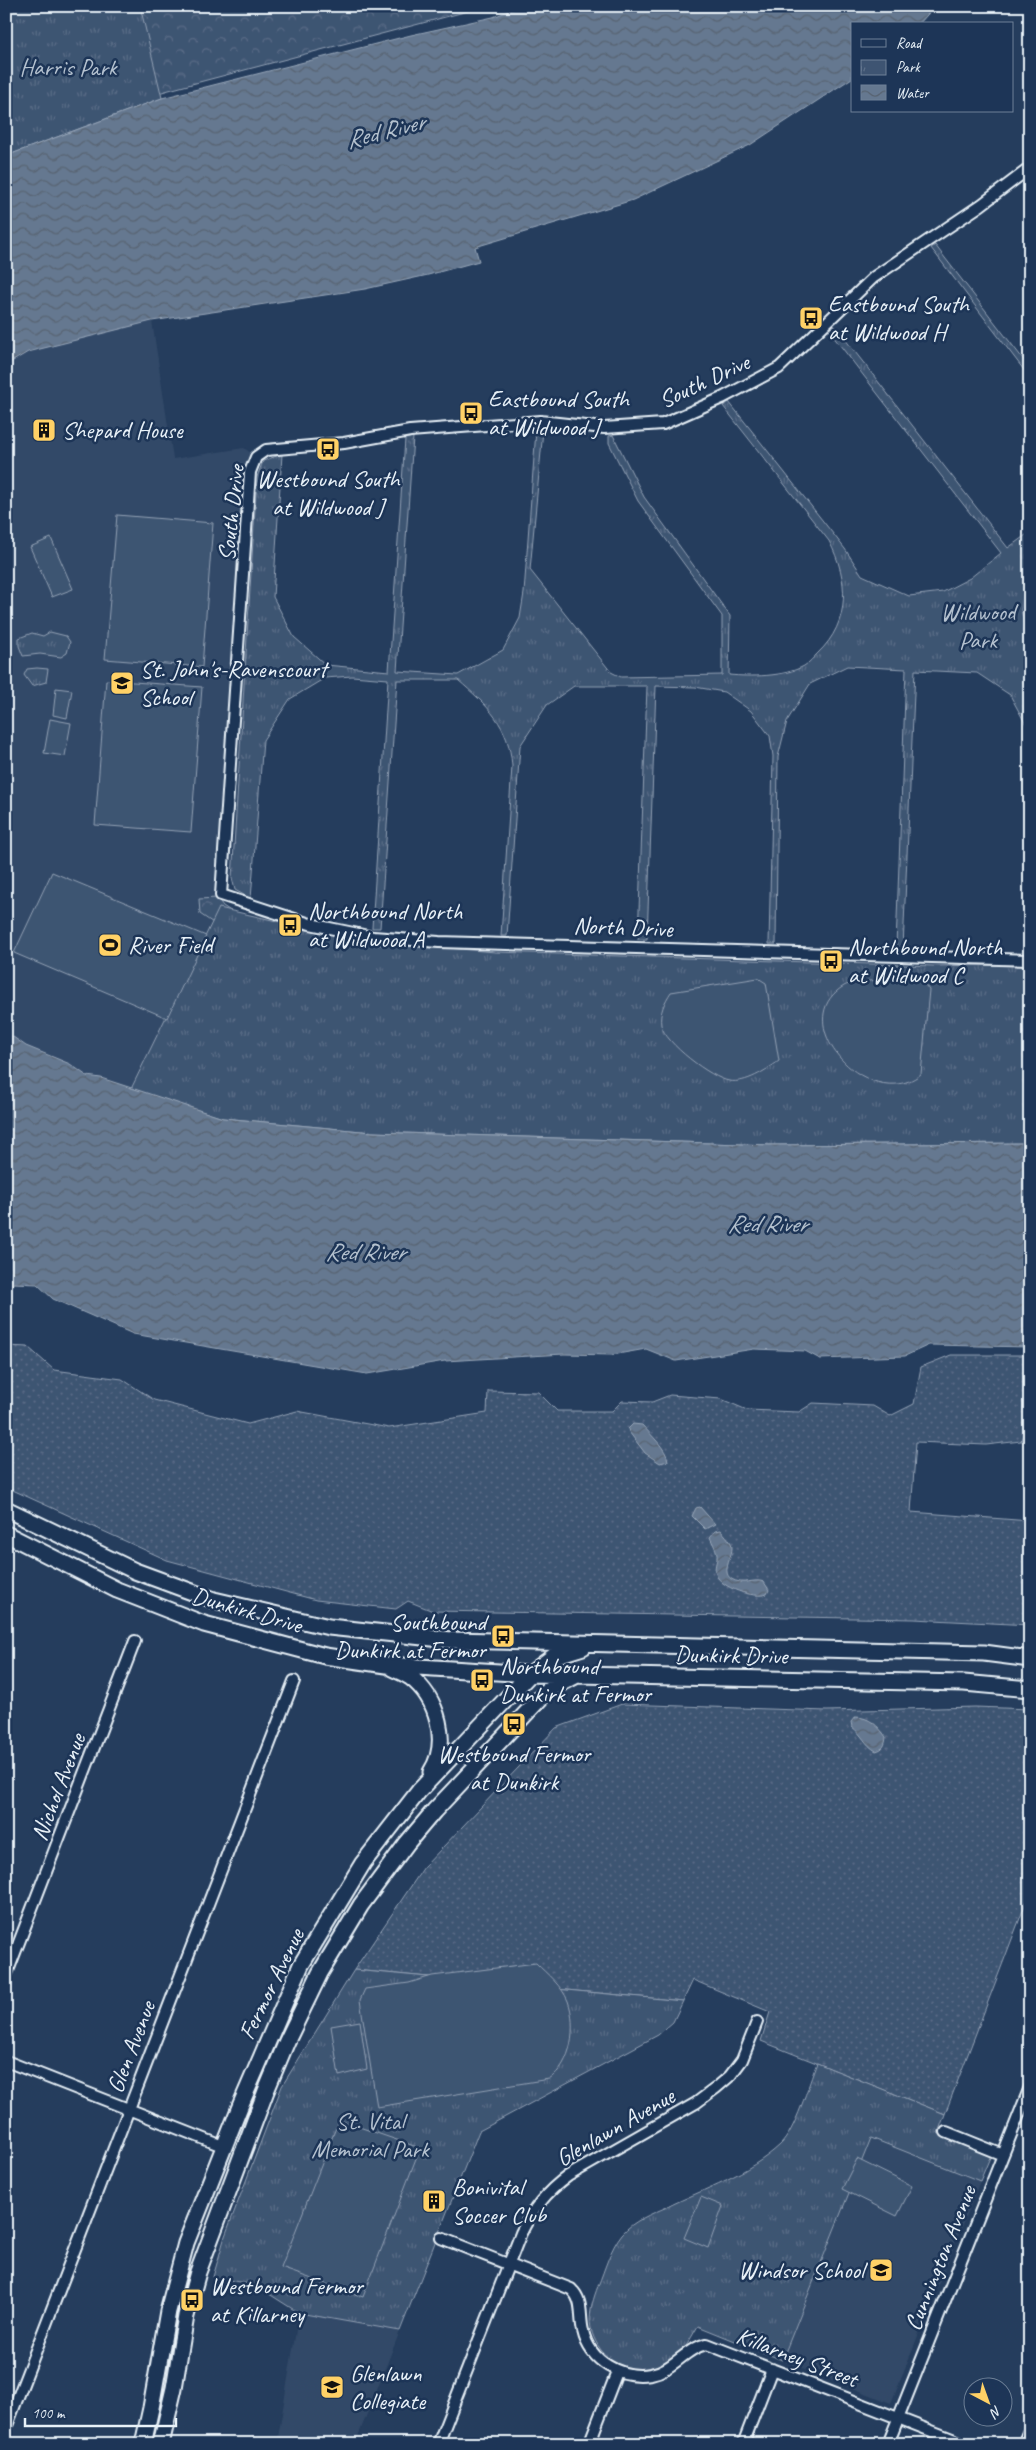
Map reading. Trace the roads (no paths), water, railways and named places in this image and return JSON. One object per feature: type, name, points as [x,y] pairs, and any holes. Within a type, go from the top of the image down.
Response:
[{"type":"main road","name":"Dunkirk Drive","points":[[6,1509],[135,1572],[214,1600],[329,1627],[451,1640],[984,1653],[1030,1659]]},
{"type":"main road","name":"Dunkirk Drive","points":[[6,1534],[124,1593],[221,1629],[325,1656],[386,1665],[530,1674],[964,1683],[1030,1689]]},
{"type":"main road","points":[[124,1593],[135,1572]]},
{"type":"main road","name":"Fermor Avenue","points":[[143,2444],[178,2268],[225,2147],[301,1965],[363,1863],[419,1791],[530,1674],[554,1656],[596,1643]]},
{"type":"main road","points":[[386,1665],[409,1677],[417,1684],[430,1700],[441,1729],[439,1760],[419,1791]]},
{"type":"main road","name":"Fermor Avenue","points":[[161,2444],[174,2388],[186,2316],[198,2272],[287,2041],[320,1973],[361,1905],[407,1843],[492,1748],[548,1690],[579,1674]]},
{"type":"main road","points":[[350,1885],[359,1886],[362,1889],[364,1897],[361,1905]]},
{"type":"street","name":"South Drive","points":[[221,895],[250,472],[256,457],[266,450],[279,448],[344,443],[410,431],[475,424],[540,421],[604,428],[663,424],[722,398],[779,368],[874,276],[981,206],[1030,168]]},
{"type":"street","name":"North Drive","points":[[221,895],[310,924],[374,937],[439,942],[1030,960]]},
{"type":"street","name":"Nichol Avenue","points":[[6,1976],[135,1641]]},
{"type":"street","name":"Glen Avenue","points":[[6,2428],[294,1681]]},
{"type":"street","name":"Glenlawn Avenue","points":[[438,2444],[533,2210],[550,2189],[568,2176],[696,2103],[716,2088],[730,2076],[742,2060],[757,2022]]},
{"type":"street","points":[[6,2061],[225,2147]]},
{"type":"street","name":"Cunnington Avenue","points":[[888,2444],[1030,2087]]},
{"type":"street","points":[[946,2132],[1002,2155]]},
{"type":"street","points":[[441,2238],[571,2289],[578,2295],[586,2341],[598,2358],[617,2372],[589,2444]]},
{"type":"street","name":"Killarney Street","points":[[617,2372],[632,2375],[653,2374],[670,2367],[696,2346],[707,2344],[965,2444]]},
{"type":"street","points":[[743,2444],[772,2369]]},
{"type":"street","points":[[1024,2444],[1030,2428]]},
{"type":"water","name":"Red River","points":[[522,6],[935,6],[921,22],[851,22],[851,79],[750,145],[633,200],[475,247],[479,261],[365,289],[152,321],[28,352],[6,365],[6,156],[162,98],[411,35],[493,17]]},
{"type":"water","name":"Red River","points":[[6,1032],[26,1046],[70,1064],[87,1076],[101,1078],[223,1118],[372,1132],[771,1145],[1030,1143],[1030,1347],[929,1345],[905,1356],[820,1359],[805,1351],[754,1349],[676,1361],[646,1349],[612,1355],[564,1354],[445,1361],[367,1374],[133,1334],[53,1299],[37,1284],[13,1283],[9,1293],[6,1292]]},
{"type":"water","points":[[633,1424],[642,1425],[665,1452],[668,1461],[660,1463],[645,1453],[629,1432],[628,1429]]},
{"type":"water","points":[[700,1507],[715,1524],[705,1529],[692,1516],[696,1508]]},
{"type":"water","points":[[721,1530],[730,1541],[732,1548],[727,1571],[728,1575],[740,1582],[764,1582],[769,1590],[767,1594],[747,1594],[731,1588],[719,1579],[715,1570],[717,1553],[710,1537],[715,1531]]},
{"type":"water","points":[[855,1717],[869,1720],[880,1729],[886,1737],[882,1748],[876,1751],[872,1749],[852,1727],[851,1722]]},
{"type":"place","name":"Eastbound South at Wildwood H","points":[[811,318]]},
{"type":"place","name":"Eastbound South at Wildwood J","points":[[471,413]]},
{"type":"place","name":"Shepard House","points":[[44,430]]},
{"type":"place","name":"Westbound South at Wildwood J","points":[[328,449]]},
{"type":"place","name":"St. John's-Ravenscourt School","points":[[122,683]]},
{"type":"place","name":"Northbound North at Wildwood A","points":[[290,925]]},
{"type":"place","name":"River Field","points":[[110,945]]},
{"type":"place","name":"Northbound North at Wildwood C","points":[[831,961]]},
{"type":"place","name":"Southbound Dunkirk at Fermor","points":[[503,1636]]},
{"type":"place","name":"Northbound Dunkirk at Fermor","points":[[482,1680]]},
{"type":"place","name":"Westbound Fermor at Dunkirk","points":[[514,1724]]},
{"type":"place","name":"Bonivital Soccer Club","points":[[434,2201]]},
{"type":"place","name":"Windsor School","points":[[881,2270]]},
{"type":"place","name":"Westbound Fermor at Killarney","points":[[192,2300]]},
{"type":"place","name":"Glenlawn Collegiate","points":[[332,2387]]},
{"type":"park label","name":"Harris Park","points":[[68,67]]},
{"type":"park label","name":"Wildwood Park","points":[[978,626]]},
{"type":"park label","name":"St. Vital Memorial Park","points":[[370,2135]]}]
